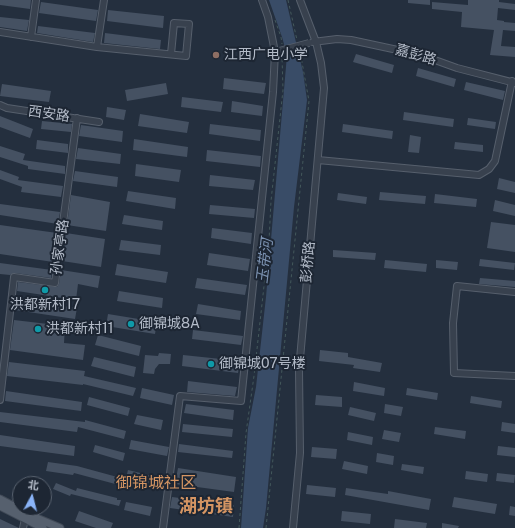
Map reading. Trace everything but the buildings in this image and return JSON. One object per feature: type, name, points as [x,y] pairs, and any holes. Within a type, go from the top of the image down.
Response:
[{"type":"main road","points":[[0,499],[34,517],[60,528]]},
{"type":"main road","points":[[0,506],[43,528]]},
{"type":"street","points":[[31,37],[36,0]]},
{"type":"street","points":[[97,47],[104,0]]},
{"type":"street","points":[[164,528],[180,396],[241,401],[273,92],[279,51],[262,0]]},
{"type":"street","name":"彭桥路","points":[[293,528],[300,453],[298,370],[324,88],[322,62],[312,42],[300,0]]},
{"type":"street","points":[[0,32],[97,47],[186,56],[189,24],[174,23],[171,54]]},
{"type":"street","name":"嘉彭路","points":[[279,51],[312,42],[337,39],[352,40],[422,55],[457,68],[514,82]]},
{"type":"street","points":[[318,160],[479,175],[490,169],[495,161],[514,82]]},
{"type":"street","name":"西安路","points":[[0,105],[7,108],[99,122]]},
{"type":"street","name":"孙家亭路","points":[[0,400],[14,277],[55,283],[77,118]]},
{"type":"street","points":[[515,292],[458,286],[454,330],[454,373],[515,376]]},
{"type":"street","points":[[23,528],[25,520]]},
{"type":"path","points":[[288,0],[297,40]]},
{"type":"path","points":[[239,528],[246,433],[255,368],[283,90],[279,51],[281,37],[273,15]]},
{"type":"path","points":[[266,528],[309,101],[299,47]]},
{"type":"water","points":[[269,0],[286,0],[303,72],[307,100],[294,207],[263,528],[241,528],[248,428],[256,387],[266,297],[287,55]]},
{"type":"place","name":"江西广电小学","points":[[216,55]]},
{"type":"place","name":"洪都新村17","points":[[45,290]]},
{"type":"place","name":"御锦城8A","points":[[131,324]]},
{"type":"place","name":"洪都新村11","points":[[38,329]]},
{"type":"place","name":"御锦城07号楼","points":[[211,364]]},
{"type":"district","name":"御锦城社区","points":[[156,483]]},
{"type":"district","name":"湖坊镇","points":[[206,506]]},
{"type":"water label","name":"玉带河","points":[[265,261]]}]
